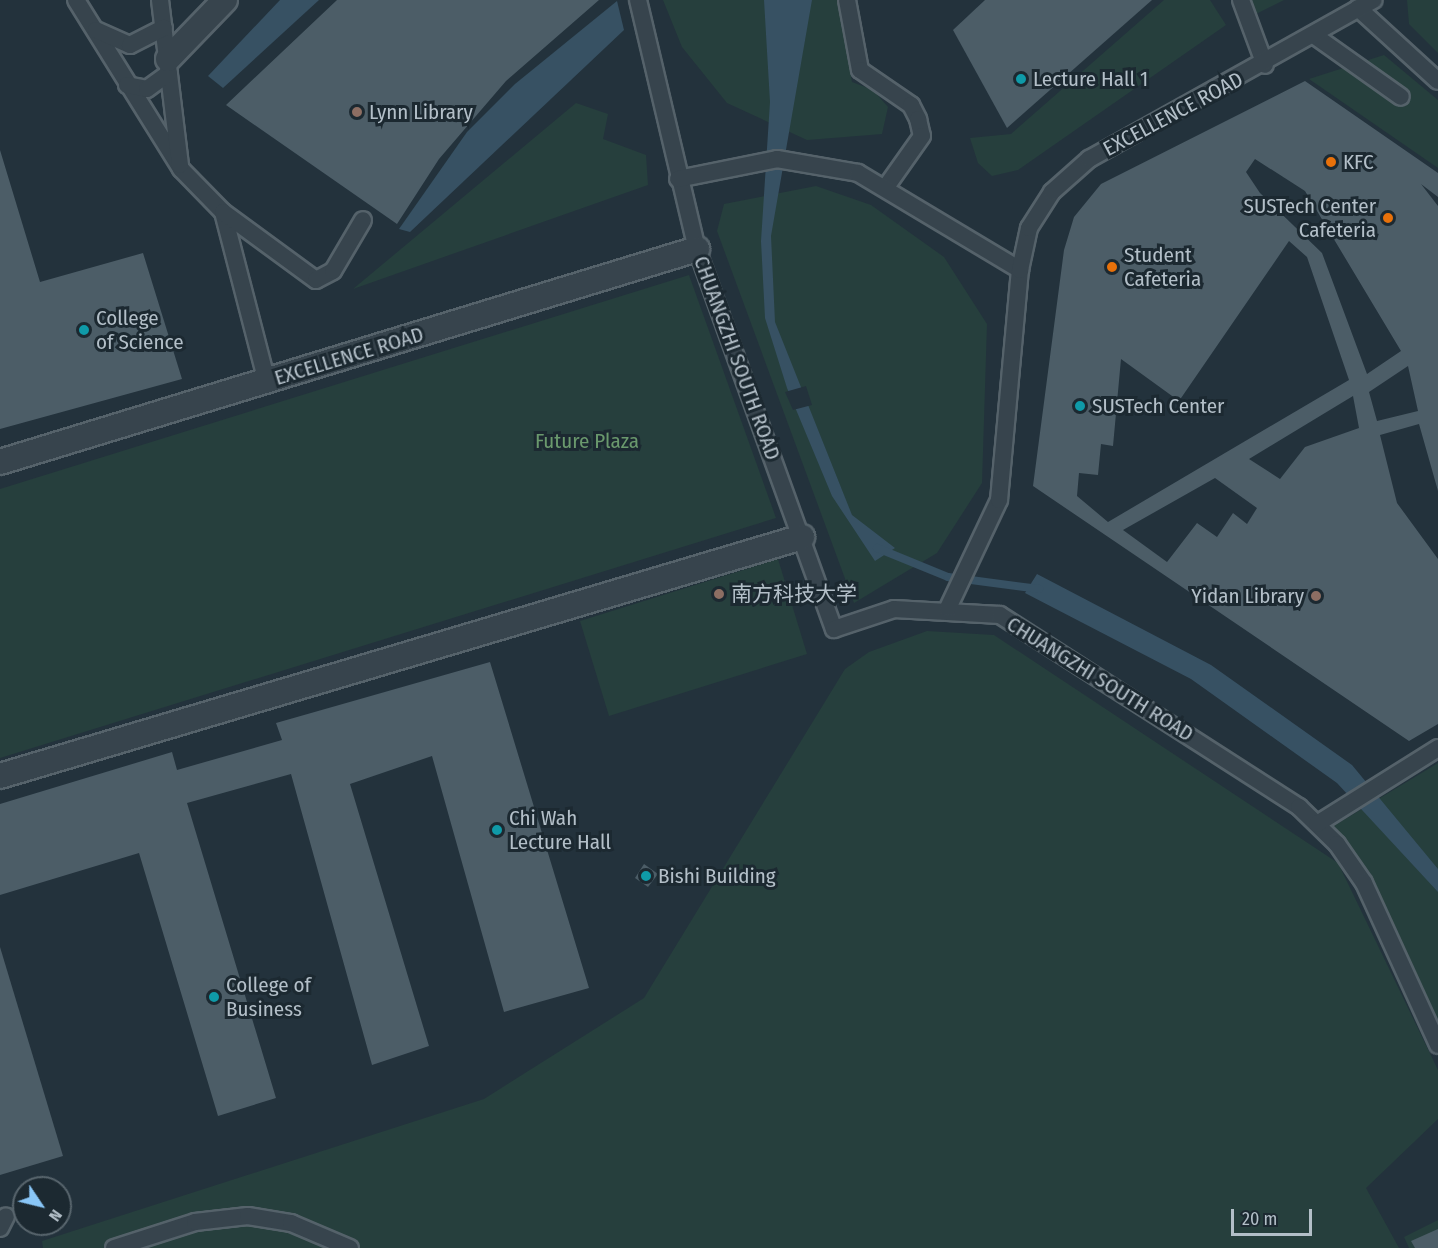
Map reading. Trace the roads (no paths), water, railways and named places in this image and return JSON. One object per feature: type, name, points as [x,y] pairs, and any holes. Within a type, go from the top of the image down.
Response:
[{"type":"street","points":[[168,66],[225,0]]},
{"type":"street","name":"EXCELLENCE ROAD","points":[[0,462],[697,249]]},
{"type":"street","points":[[0,776],[802,537]]},
{"type":"lane","points":[[76,0],[88,24],[181,169],[223,212],[316,280],[333,271],[363,220]]},
{"type":"lane","points":[[160,0],[181,169]]},
{"type":"lane","name":"CHUANGZHI SOUTH ROAD","points":[[638,0],[678,179],[697,249],[834,629],[894,609],[948,609],[1000,615],[1299,807],[1317,824],[1364,884],[1438,1045]]},
{"type":"lane","points":[[847,0],[860,70],[911,105],[918,119],[922,136],[886,188]]},
{"type":"lane","points":[[1241,0],[1264,64]]},
{"type":"lane","name":"EXCELLENCE ROAD","points":[[948,609],[999,500],[1020,270],[1029,228],[1052,192],[1089,159],[1315,36],[1374,0]]},
{"type":"lane","points":[[1358,8],[1438,81]]},
{"type":"lane","points":[[88,24],[109,40],[129,45],[164,28]]},
{"type":"lane","points":[[1315,36],[1401,97]]},
{"type":"lane","points":[[127,85],[147,89],[168,66]]},
{"type":"lane","points":[[678,179],[777,159],[824,165],[886,188],[1020,270]]},
{"type":"lane","points":[[223,212],[264,370]]},
{"type":"lane","points":[[1317,824],[1438,748]]},
{"type":"lane","points":[[114,1248],[195,1222],[248,1216],[291,1223],[350,1248]]},
{"type":"water","points":[[280,0],[319,0],[223,88],[208,76]]},
{"type":"water","points":[[764,0],[812,0],[771,236],[775,322],[852,515],[895,548],[875,561],[832,496],[787,388],[765,318],[761,241],[770,102]]},
{"type":"water","points":[[617,1],[624,30],[410,232],[399,229],[467,132],[515,84]]},
{"type":"water","points":[[1037,574],[1211,665],[1352,765],[1438,869],[1438,892],[1337,783],[1191,679],[1025,593]]},
{"type":"waterway","points":[[877,548],[948,577],[1039,589]]},
{"type":"place","name":"Lecture Hall 1","points":[[1021,79]]},
{"type":"place","name":"Lynn Library","points":[[357,112]]},
{"type":"place","name":"KFC","points":[[1331,162]]},
{"type":"place","name":"SUSTech Center Cafeteria","points":[[1388,218]]},
{"type":"place","name":"Student Cafeteria","points":[[1112,267]]},
{"type":"place","name":"College of Science","points":[[84,330]]},
{"type":"place","name":"SUSTech Center","points":[[1080,406]]},
{"type":"place","name":"南方科技大学","points":[[719,594]]},
{"type":"place","name":"Yidan Library","points":[[1316,596]]},
{"type":"place","name":"Chi Wah Lecture Hall","points":[[497,830]]},
{"type":"place","name":"Bishi Building","points":[[646,876]]},
{"type":"place","name":"College of Business","points":[[214,997]]},
{"type":"park label","name":"Future Plaza","points":[[587,441]]}]
